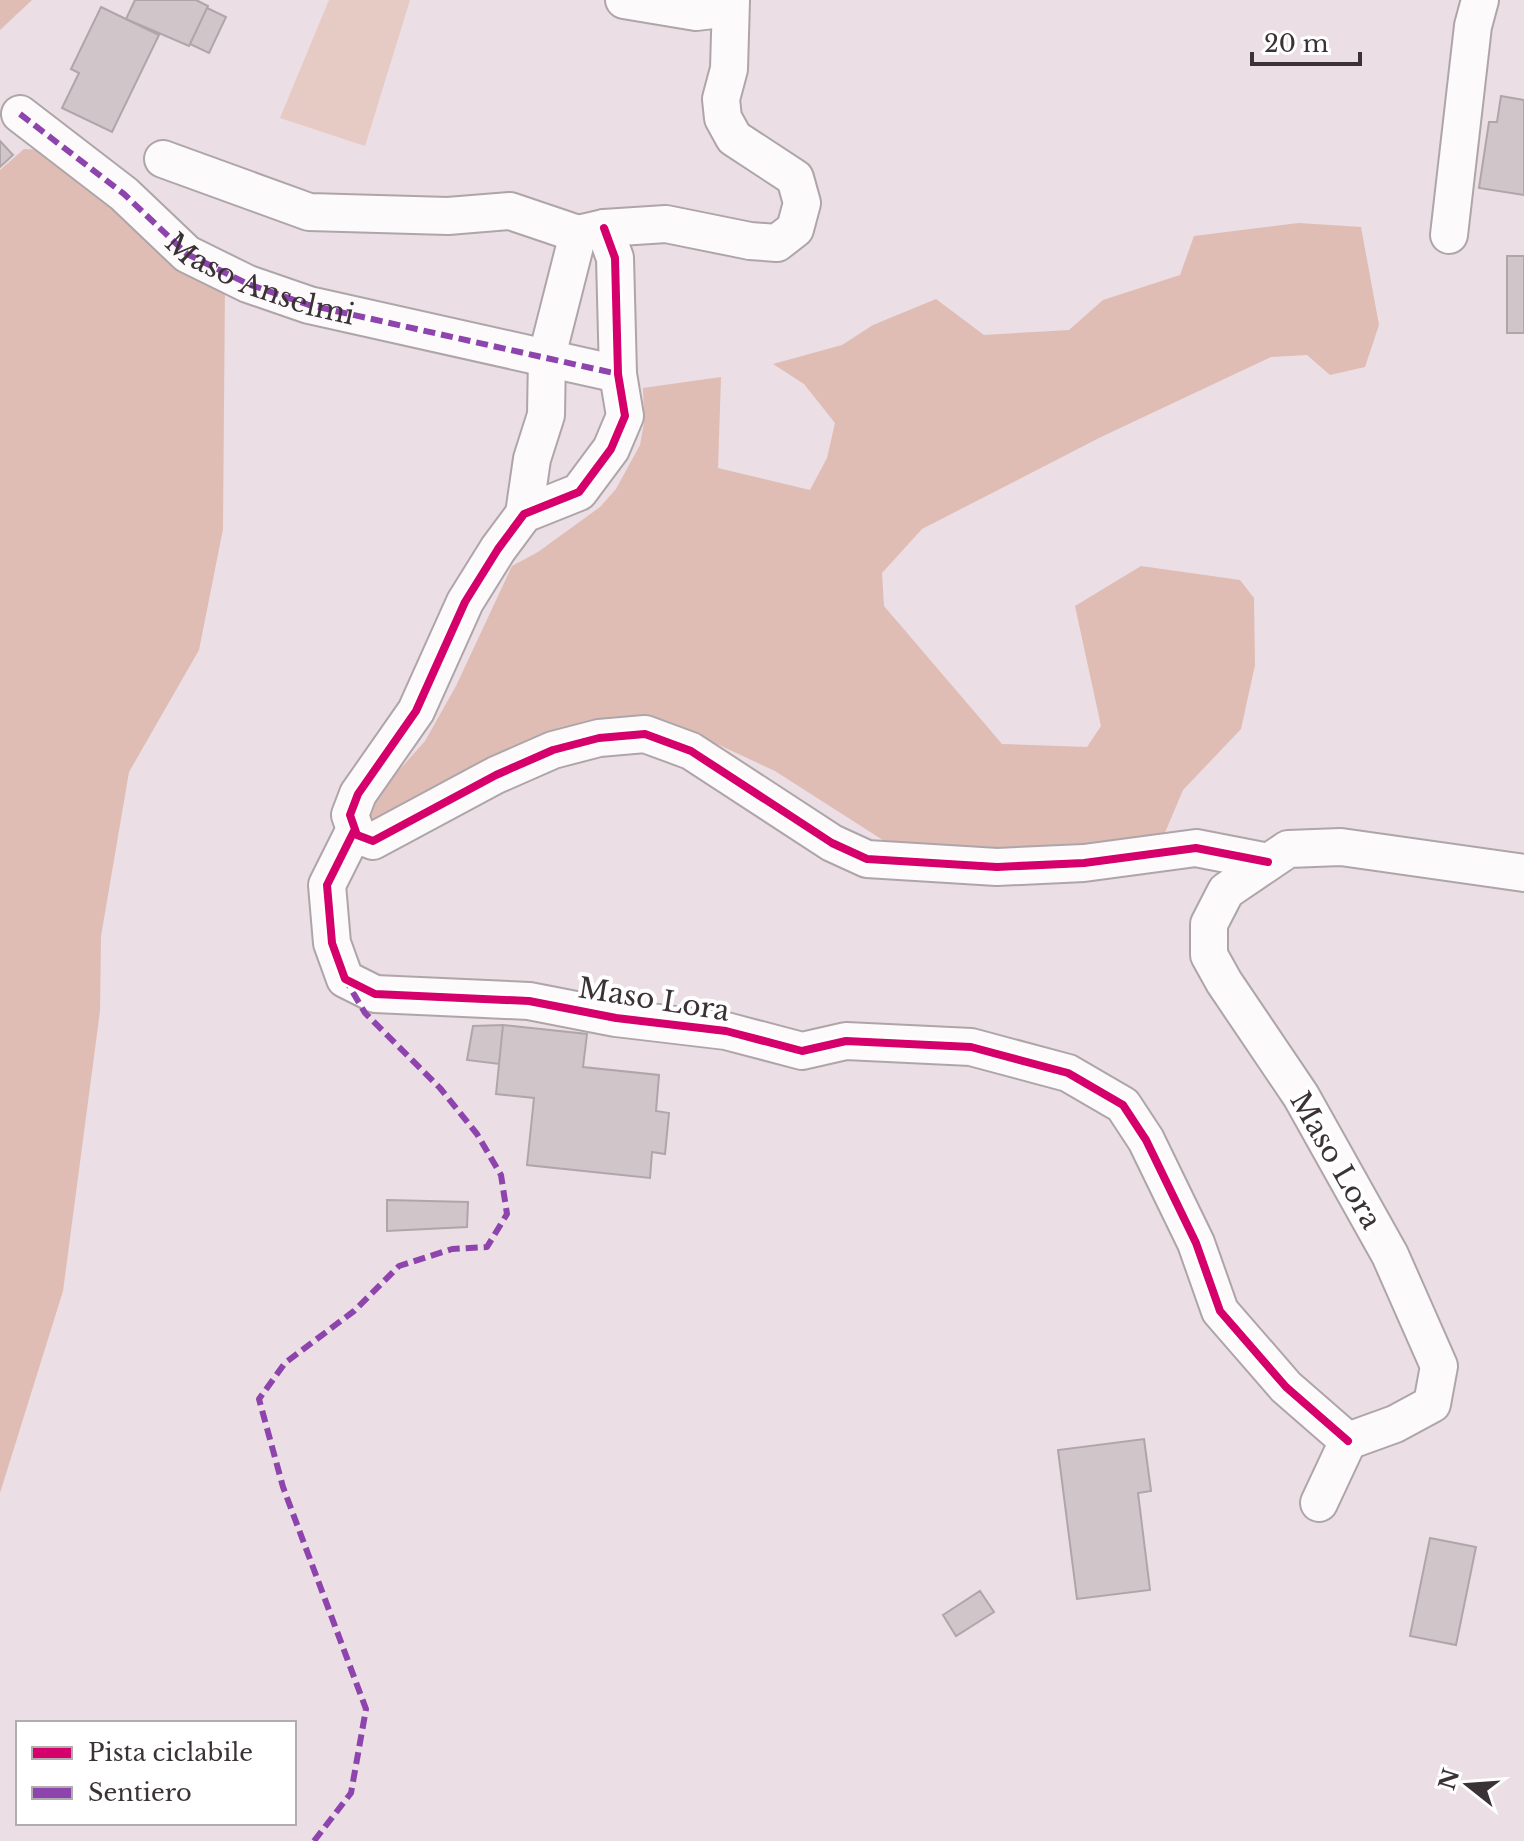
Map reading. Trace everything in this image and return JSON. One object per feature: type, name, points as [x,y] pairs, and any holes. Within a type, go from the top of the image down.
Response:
[{"type":"street","points":[[163,159],[309,212],[448,216],[510,211],[591,231],[666,224],[750,241],[777,243],[795,229],[802,203],[795,178],[734,138],[723,118],[721,99],[729,69],[730,4],[696,12],[624,0]]},
{"type":"street","points":[[1449,235],[1473,26],[1480,0]]},
{"type":"street","name":"Maso Anselmi","points":[[20,114],[124,194],[187,254],[211,268],[309,305],[618,374]]},
{"type":"street","points":[[591,231],[547,356],[546,415],[532,459],[524,514],[465,602],[416,711],[358,794],[350,815],[354,831],[373,841],[496,775],[553,750],[599,738],[645,734],[691,751],[832,843],[867,859],[997,867],[1084,863],[1196,848],[1268,862],[1288,849],[1341,847],[1524,873]]},
{"type":"street","points":[[524,514],[579,492],[611,449],[625,416],[618,374],[615,258],[591,231]]},
{"type":"street","name":"Maso Lora","points":[[354,831],[327,885],[332,943],[345,979],[375,994],[529,1001],[616,1018],[726,1031],[802,1051],[846,1041],[971,1047],[1068,1073],[1123,1105],[1146,1140],[1196,1243],[1220,1311],[1286,1387],[1348,1441],[1395,1424],[1432,1404],[1439,1366],[1390,1255],[1342,1168],[1301,1096],[1209,955],[1209,924],[1226,891],[1268,862]]},
{"type":"street","points":[[1319,1503],[1348,1441]]},
{"type":"shaded area","points":[[0,0],[32,0],[0,30]]},
{"type":"shaded area","points":[[329,0],[410,0],[365,146],[280,118]]},
{"type":"shaded area","points":[[24,149],[48,150],[225,283],[223,529],[199,650],[129,772],[101,936],[100,1011],[63,1291],[0,1493],[0,170]]},
{"type":"shaded area","points":[[1299,223],[1361,227],[1379,325],[1365,367],[1330,375],[1307,355],[1271,357],[1101,437],[922,529],[882,573],[884,606],[1002,744],[1087,747],[1101,726],[1075,606],[1141,566],[1240,580],[1254,598],[1255,665],[1241,729],[1183,790],[1161,842],[988,860],[889,844],[775,771],[674,724],[639,722],[371,830],[367,806],[425,741],[456,686],[512,566],[538,552],[600,507],[616,489],[640,445],[644,423],[643,388],[721,377],[718,468],[810,490],[827,458],[835,423],[804,384],[773,364],[842,345],[873,325],[936,299],[984,335],[1069,330],[1103,300],[1180,275],[1194,236]]},
{"type":"building","points":[[135,0],[196,0],[208,6],[189,46],[126,19]]},
{"type":"building","points":[[101,7],[159,35],[112,132],[62,108],[79,73],[71,69]]},
{"type":"building","points":[[207,8],[226,17],[209,53],[190,44]]},
{"type":"building","points":[[1501,96],[1524,100],[1524,195],[1479,188],[1489,122],[1497,122]]},
{"type":"building","points":[[0,141],[13,155],[0,167]]},
{"type":"building","points":[[1507,256],[1524,256],[1524,333],[1507,333]]},
{"type":"building","points":[[503,1025],[587,1034],[583,1067],[659,1075],[656,1111],[669,1113],[665,1154],[652,1152],[650,1178],[527,1165],[534,1098],[496,1094]]},
{"type":"building","points":[[503,1025],[499,1064],[467,1060],[473,1026]]},
{"type":"building","points":[[387,1200],[468,1202],[467,1227],[387,1231]]},
{"type":"building","points":[[1144,1439],[1151,1491],[1138,1493],[1150,1590],[1077,1599],[1058,1450]]},
{"type":"building","points":[[1430,1538],[1476,1547],[1456,1645],[1410,1636]]},
{"type":"building","points":[[980,1591],[994,1612],[956,1636],[943,1615]]},
{"type":"marked path","points":[[20,114],[124,194],[187,254],[248,284],[309,305],[618,374]]},
{"type":"marked path","points":[[314,1841],[351,1793],[366,1709],[283,1487],[259,1399],[285,1363],[354,1311],[399,1266],[452,1249],[487,1247],[507,1214],[501,1175],[477,1134],[440,1088],[365,1013],[348,984]]},
{"type":"cycle path","points":[[604,228],[615,258],[618,374],[625,416],[611,449],[579,492],[524,514],[498,549],[465,602],[416,711],[358,794],[350,815],[357,835],[373,841],[496,775],[553,750],[599,738],[645,734],[691,751],[832,843],[867,859],[997,867],[1084,863],[1196,848],[1268,862]]},
{"type":"cycle path","points":[[354,831],[327,885],[332,943],[345,979],[375,994],[529,1001],[616,1018],[726,1031],[802,1051],[846,1041],[971,1047],[1068,1073],[1123,1105],[1146,1140],[1196,1243],[1220,1311],[1286,1387],[1348,1441]]}]
